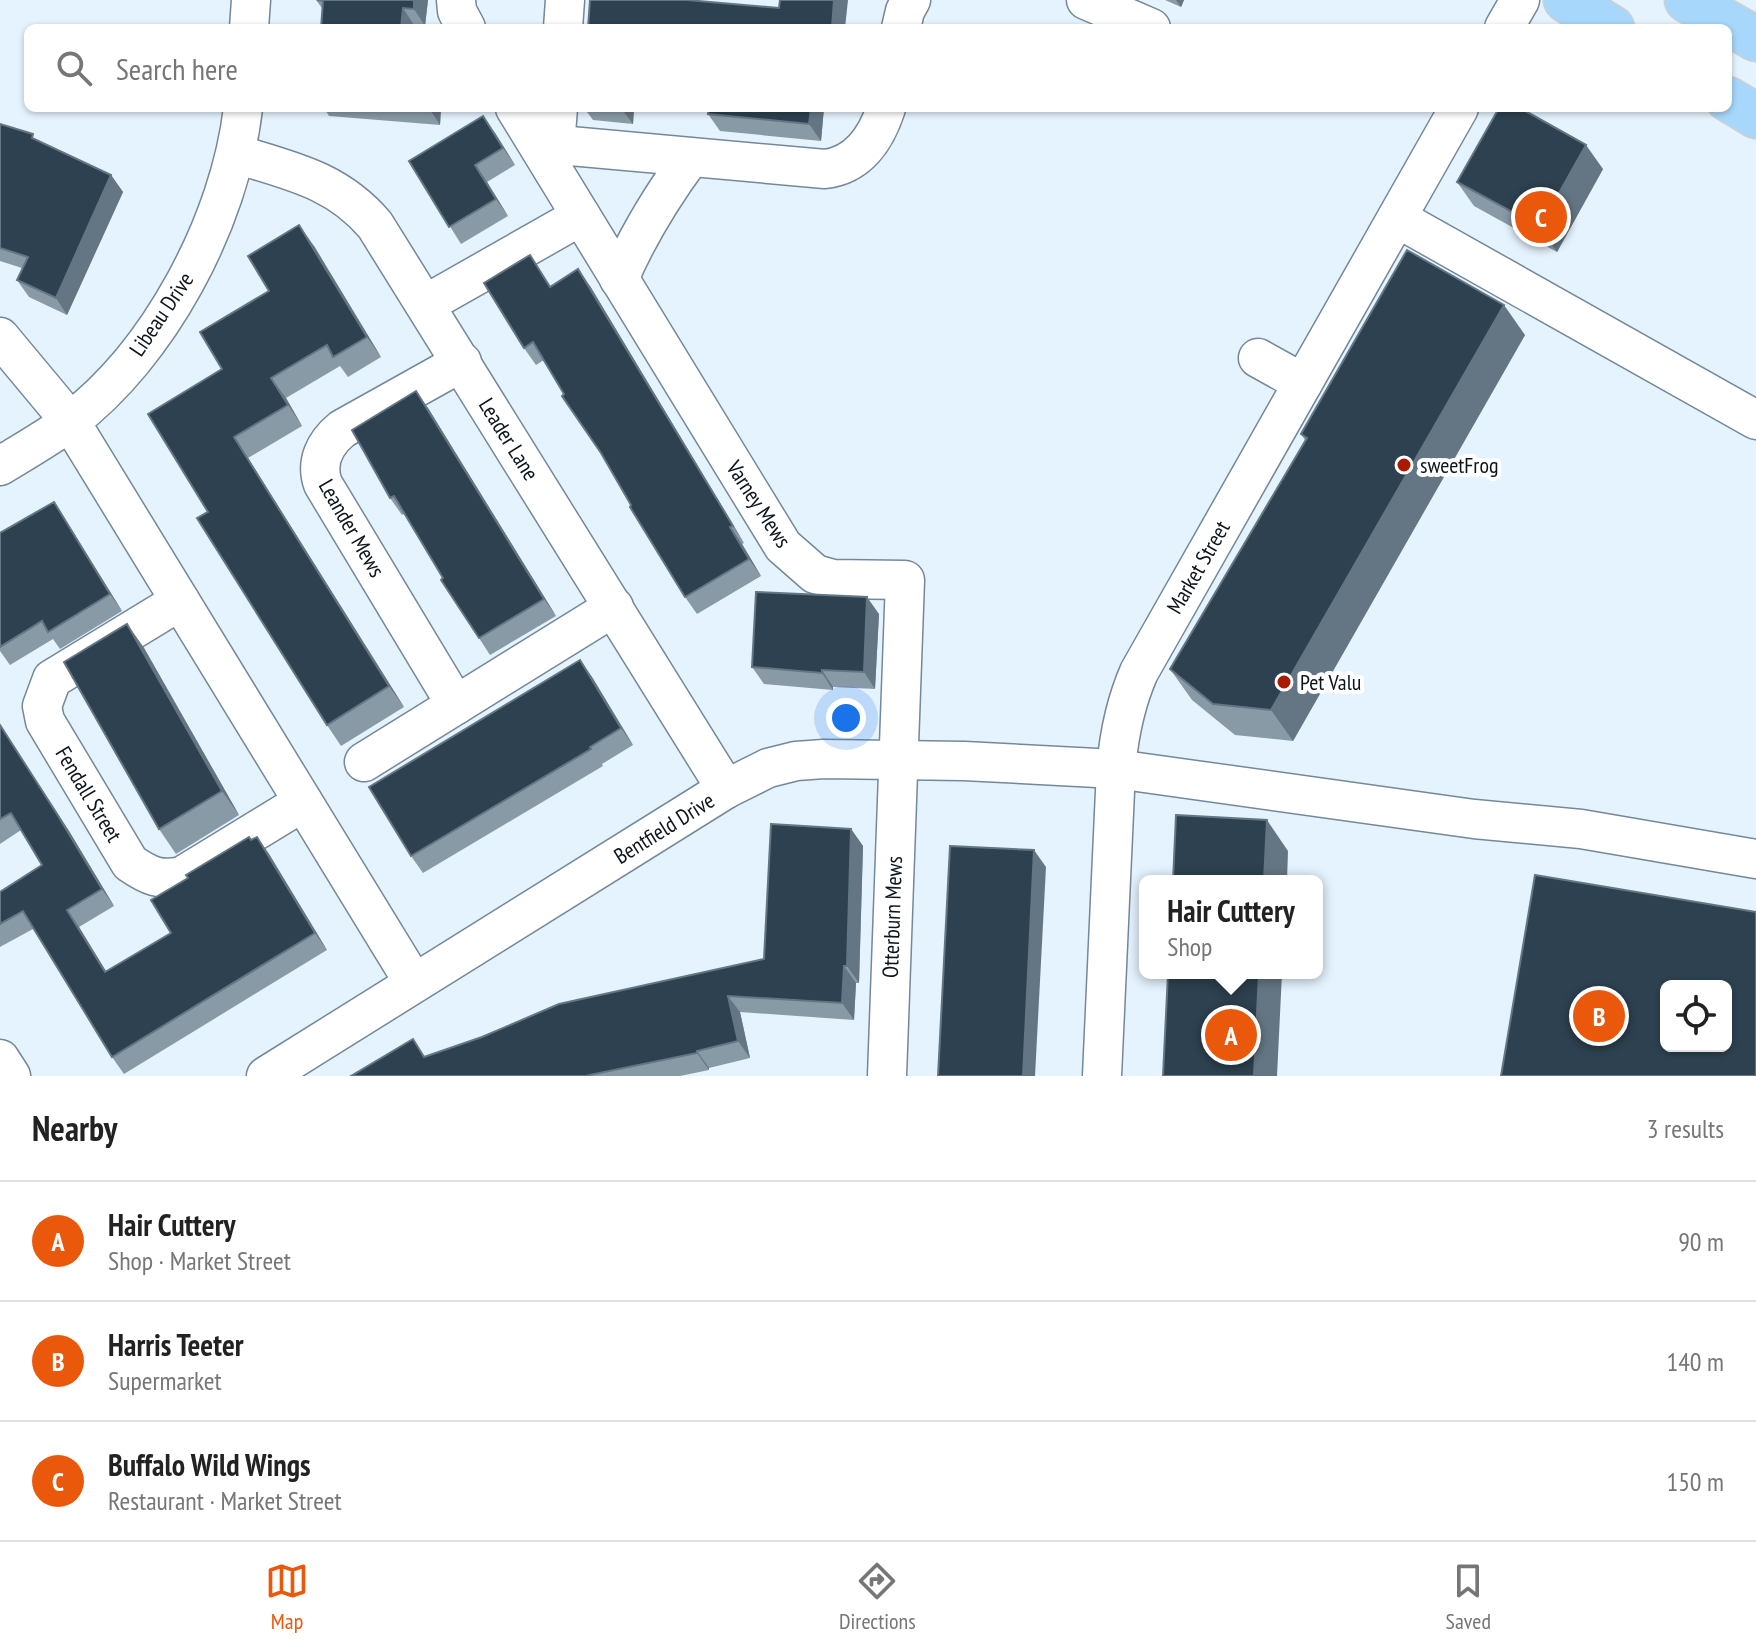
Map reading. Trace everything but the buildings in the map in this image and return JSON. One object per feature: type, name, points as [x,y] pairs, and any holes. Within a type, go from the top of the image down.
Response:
[{"type":"main road","points":[[1566,0],[1605,24]]},
{"type":"main road","points":[[1687,0],[1729,24]]},
{"type":"main road","points":[[1732,25],[1756,39]]},
{"type":"main road","points":[[1732,101],[1756,116]]},
{"type":"street","points":[[249,24],[251,0]]},
{"type":"street","points":[[456,0],[457,11],[464,24]]},
{"type":"street","points":[[563,24],[565,0]]},
{"type":"street","points":[[902,24],[911,0]]},
{"type":"street","points":[[1086,0],[1142,24]]},
{"type":"street","points":[[1506,24],[1520,0]]},
{"type":"street","name":"Libeau Drive","points":[[0,466],[70,421],[123,370],[178,294],[212,230],[236,154],[242,112]]},
{"type":"street","name":"Varney Mews","points":[[518,112],[548,153],[581,216],[783,546],[815,574],[833,579],[905,580],[897,759]]},
{"type":"street","points":[[557,112],[548,153],[690,158],[809,169],[839,168],[865,150],[884,112]]},
{"type":"street","name":"Market Street","points":[[1102,1076],[1116,769],[1122,723],[1139,672],[1457,112]]},
{"type":"street","name":"Leader Lane","points":[[236,154],[318,180],[358,204],[375,225],[726,789]]},
{"type":"street","points":[[619,279],[642,230],[690,158]]},
{"type":"street","points":[[426,304],[581,216]]},
{"type":"street","points":[[1397,218],[1756,420]]},
{"type":"street","points":[[0,337],[70,421],[414,983]]},
{"type":"street","points":[[1258,358],[1303,383]]},
{"type":"street","name":"Leander Mews","points":[[456,705],[323,484],[320,465],[328,443],[342,429],[462,362]]},
{"type":"street","name":"Fendall Street","points":[[180,601],[52,679],[42,706],[45,721],[130,863],[147,875],[163,880],[182,876],[303,802]]},
{"type":"street","points":[[364,762],[614,607]]},
{"type":"street","name":"Bentfield Drive","points":[[266,1076],[726,789],[768,768],[796,761],[897,759],[1116,769],[1474,819],[1581,829],[1756,859]]},
{"type":"street","name":"Otterburn Mews","points":[[887,1076],[897,759]]},
{"type":"street","points":[[0,1059],[11,1076]]},
{"type":"place","name":"Buffalo Wild Wings","points":[[1541,217]]},
{"type":"place","name":"sweetFrog","points":[[1404,465]]},
{"type":"place","name":"Pet Valu","points":[[1284,682]]},
{"type":"place","name":"Harris Teeter","points":[[1599,1016]]},
{"type":"place","name":"Hair Cuttery","points":[[1231,1035]]}]
